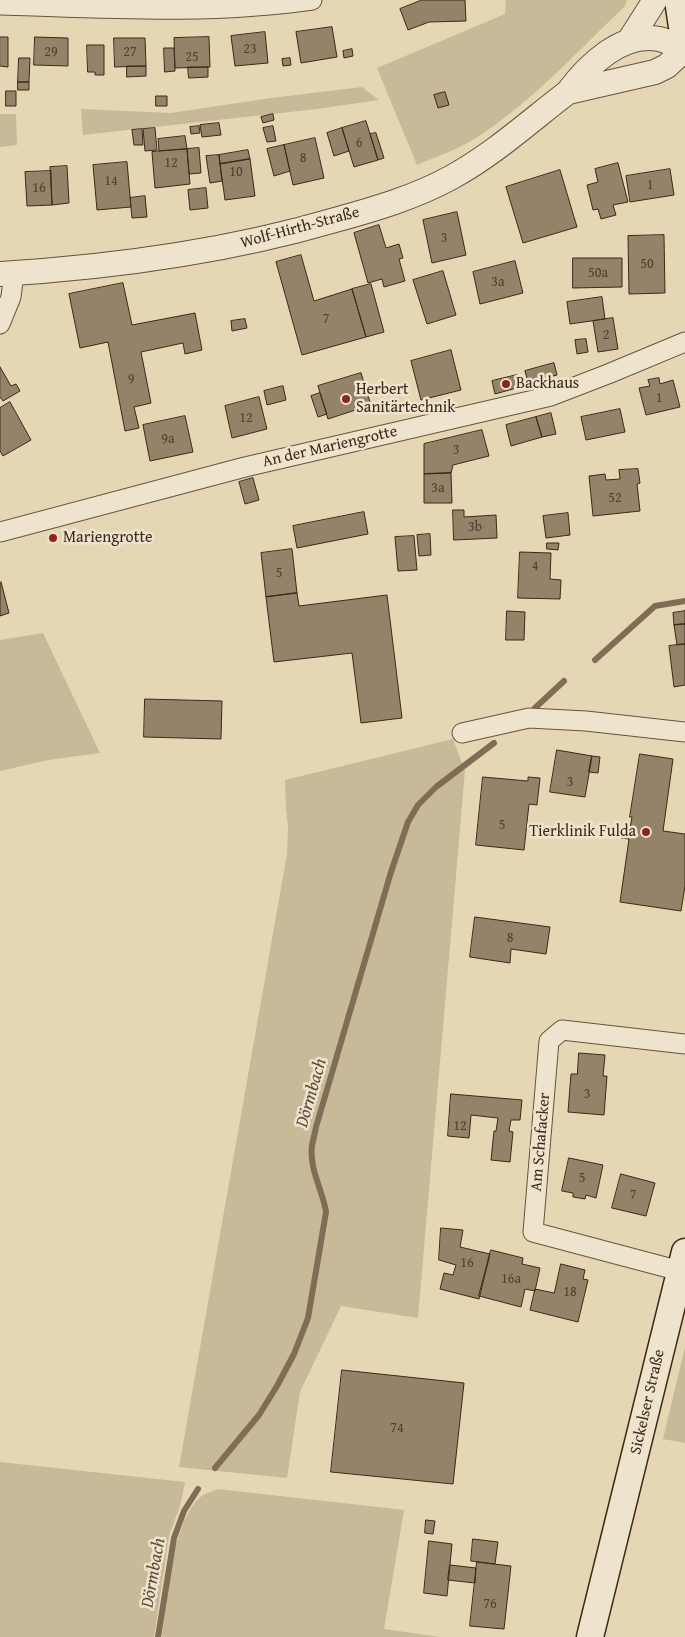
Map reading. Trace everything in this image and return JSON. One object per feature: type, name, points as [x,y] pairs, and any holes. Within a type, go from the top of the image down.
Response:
[{"type":"main road","points":[[678,0],[685,48]]},
{"type":"main road","name":"Sickelser Straße","points":[[590,1637],[682,1262]]},
{"type":"street","points":[[0,5],[271,6],[312,0]]},
{"type":"street","points":[[629,41],[654,0]]},
{"type":"street","name":"Wolf-Hirth-Straße","points":[[7,274],[134,262],[198,253],[287,234],[371,210],[451,178],[479,161],[568,92],[577,80],[606,54],[629,41],[658,39],[685,48],[668,66],[656,72],[568,92]]},
{"type":"street","points":[[0,324],[11,297],[7,274]]},
{"type":"street","name":"An der Mariengrotte","points":[[0,532],[245,467],[551,396],[685,342]]},
{"type":"street","points":[[462,733],[530,718],[586,720],[685,732]]},
{"type":"street","name":"Am Schafacker","points":[[682,1262],[533,1232],[549,1041],[562,1030],[685,1044]]},
{"type":"shaded area","points":[[506,0],[627,0],[625,6],[571,59],[494,126],[473,140],[417,165],[377,68],[505,14]]},
{"type":"shaded area","points":[[362,87],[379,100],[317,109],[83,135],[81,109],[171,113]]},
{"type":"shaded area","points":[[0,114],[16,114],[17,145],[0,147]]},
{"type":"shaded area","points":[[43,633],[100,753],[48,760],[0,771],[0,640]]},
{"type":"shaded area","points":[[453,739],[465,771],[418,1318],[341,1306],[300,1392],[287,1478],[179,1467],[287,854],[288,827],[285,780]]},
{"type":"shaded area","points":[[685,1347],[685,1443],[663,1439]]},
{"type":"shaded area","points":[[0,1462],[185,1482],[180,1506],[169,1536],[154,1637],[0,1637]]},
{"type":"shaded area","points":[[218,1489],[404,1510],[384,1629],[440,1637],[162,1637],[173,1560],[184,1521],[193,1506],[203,1495]]},
{"type":"building","points":[[422,0],[465,0],[466,21],[429,22],[408,30],[400,9]]},
{"type":"building","points":[[332,27],[337,57],[301,63],[296,32]]},
{"type":"building","points":[[265,32],[268,63],[235,66],[231,36]]},
{"type":"building","points":[[0,37],[8,37],[8,67],[0,66]]},
{"type":"building","points":[[35,37],[68,38],[68,66],[34,65]]},
{"type":"building","points":[[209,37],[210,67],[175,68],[174,38]]},
{"type":"building","points":[[114,38],[145,38],[146,66],[115,67]]},
{"type":"building","points":[[87,45],[104,45],[104,75],[95,75],[95,72],[88,72]]},
{"type":"building","points":[[164,48],[174,48],[175,71],[165,72]]},
{"type":"building","points":[[352,49],[353,56],[344,58],[343,51]]},
{"type":"building","points":[[19,58],[30,58],[29,82],[18,82]]},
{"type":"building","points":[[290,58],[291,65],[283,66],[282,59]]},
{"type":"building","points":[[127,66],[146,66],[146,76],[127,77]]},
{"type":"building","points":[[188,67],[208,67],[208,77],[189,78]]},
{"type":"building","points":[[18,82],[29,82],[29,90],[18,90]]},
{"type":"building","points":[[6,91],[16,91],[16,106],[6,106]]},
{"type":"building","points":[[445,92],[449,105],[438,108],[434,95]]},
{"type":"building","points":[[156,96],[167,96],[167,106],[156,106]]},
{"type":"building","points":[[273,114],[274,120],[263,123],[261,117]]},
{"type":"building","points":[[366,121],[378,160],[354,167],[342,128]]},
{"type":"building","points":[[219,123],[221,135],[202,137],[200,125]]},
{"type":"building","points":[[199,126],[200,133],[191,134],[190,127]]},
{"type":"building","points":[[273,126],[276,141],[267,142],[263,128]]},
{"type":"building","points":[[155,128],[157,150],[145,151],[143,129]]},
{"type":"building","points":[[342,128],[349,151],[334,156],[327,133]]},
{"type":"building","points":[[142,129],[143,145],[134,145],[132,130]]},
{"type":"building","points":[[376,133],[384,158],[378,160],[370,134]]},
{"type":"building","points":[[185,136],[187,149],[159,151],[158,139]]},
{"type":"building","points":[[315,138],[324,178],[293,185],[284,145]]},
{"type":"building","points":[[284,145],[290,171],[274,176],[267,149]]},
{"type":"building","points":[[199,148],[201,173],[189,174],[187,149]]},
{"type":"building","points":[[187,149],[190,184],[155,188],[152,152]]},
{"type":"building","points":[[248,150],[250,159],[220,164],[219,155]]},
{"type":"building","points":[[219,155],[222,181],[210,183],[206,156]]},
{"type":"building","points":[[250,159],[255,196],[225,200],[220,164]]},
{"type":"building","points":[[127,162],[131,207],[97,210],[93,165]]},
{"type":"building","points":[[618,163],[628,202],[613,205],[616,215],[601,219],[598,209],[593,210],[587,185],[598,182],[595,169]]},
{"type":"building","points":[[67,166],[69,203],[52,205],[50,167]]},
{"type":"building","points":[[670,169],[674,195],[630,202],[626,176]]},
{"type":"building","points":[[560,170],[577,227],[523,243],[506,187]]},
{"type":"building","points":[[51,171],[52,205],[27,206],[25,172]]},
{"type":"building","points":[[206,188],[208,208],[190,210],[188,190]]},
{"type":"building","points":[[145,196],[147,217],[132,218],[130,198]]},
{"type":"building","points":[[457,212],[466,255],[432,263],[423,220]]},
{"type":"building","points":[[379,225],[386,248],[399,244],[403,258],[399,259],[405,281],[384,287],[382,279],[368,283],[354,233]]},
{"type":"building","points":[[664,235],[665,293],[629,294],[628,236]]},
{"type":"building","points":[[301,255],[314,301],[352,289],[366,337],[302,355],[276,262]]},
{"type":"building","points":[[573,258],[622,258],[622,287],[573,288]]},
{"type":"building","points":[[515,261],[523,293],[480,304],[473,272]]},
{"type":"building","points":[[443,271],[456,315],[427,324],[413,280]]},
{"type":"building","points":[[123,283],[132,325],[195,313],[202,350],[185,354],[183,343],[141,352],[151,403],[134,407],[139,428],[125,431],[108,342],[80,348],[69,294]]},
{"type":"building","points":[[371,284],[384,332],[366,337],[352,289]]},
{"type":"building","points":[[602,297],[605,319],[570,324],[567,302]]},
{"type":"building","points":[[613,318],[618,349],[598,352],[593,321]]},
{"type":"building","points":[[245,319],[247,328],[232,331],[231,321]]},
{"type":"building","points":[[586,339],[588,352],[577,354],[575,340]]},
{"type":"building","points":[[451,350],[461,390],[421,400],[411,361]]},
{"type":"building","points":[[554,363],[557,375],[528,382],[525,371]]},
{"type":"building","points":[[0,367],[11,386],[16,384],[20,391],[3,401],[0,397]]},
{"type":"building","name":"Herbert Sanitärtechnik","points":[[361,373],[371,405],[328,419],[318,386]]},
{"type":"building","name":"Backhaus","points":[[517,375],[520,387],[495,394],[492,381]]},
{"type":"building","points":[[659,378],[660,384],[673,380],[680,407],[646,415],[639,388],[650,386],[648,380]]},
{"type":"building","points":[[283,386],[286,400],[267,405],[264,391]]},
{"type":"building","points":[[320,393],[327,414],[318,417],[311,396]]},
{"type":"building","points":[[259,397],[267,429],[232,438],[225,406]]},
{"type":"building","points":[[10,402],[31,440],[3,456],[0,451],[0,408]]},
{"type":"building","points":[[620,409],[625,432],[586,440],[581,417]]},
{"type":"building","points":[[551,413],[556,434],[542,437],[536,417]]},
{"type":"building","points":[[185,416],[193,452],[150,461],[143,425]]},
{"type":"building","points":[[536,417],[542,437],[511,446],[506,425]]},
{"type":"building","points":[[482,430],[489,456],[453,465],[451,473],[424,474],[424,444]]},
{"type":"building","points":[[638,469],[640,483],[637,484],[640,511],[593,516],[589,476],[605,474],[606,480],[620,479],[619,470]]},
{"type":"building","points":[[451,473],[452,503],[424,503],[424,474]]},
{"type":"building","points":[[253,478],[259,500],[245,504],[239,482]]},
{"type":"building","points":[[453,510],[464,510],[464,517],[496,515],[497,538],[454,540]]},
{"type":"building","points":[[364,512],[368,534],[297,548],[293,526]]},
{"type":"building","points":[[568,513],[570,535],[546,538],[543,516]]},
{"type":"building","points":[[430,534],[431,555],[419,556],[417,535]]},
{"type":"building","points":[[414,536],[417,570],[398,571],[395,537]]},
{"type":"building","points":[[547,543],[559,543],[558,550],[547,549]]},
{"type":"building","points":[[292,549],[297,593],[266,597],[261,553]]},
{"type":"building","points":[[520,552],[551,553],[550,579],[561,580],[560,599],[518,598]]},
{"type":"building","points":[[0,583],[9,613],[0,616]]},
{"type":"building","points":[[297,593],[299,606],[387,595],[402,718],[361,723],[352,653],[274,662],[266,597]]},
{"type":"building","points":[[507,611],[525,612],[524,640],[506,640]]},
{"type":"building","points":[[685,611],[685,624],[674,625],[673,613]]},
{"type":"building","points":[[685,624],[685,644],[677,645],[674,625]]},
{"type":"building","points":[[685,644],[685,685],[674,687],[669,646]]},
{"type":"building","points":[[145,699],[222,701],[221,739],[144,737]]},
{"type":"building","points":[[557,750],[592,756],[585,797],[550,792]]},
{"type":"building","name":"Tierklinik Fulda","points":[[640,754],[673,759],[663,831],[685,834],[685,886],[681,911],[620,902],[629,839],[621,838],[622,827],[630,828]]},
{"type":"building","points":[[592,756],[600,757],[598,773],[589,772]]},
{"type":"building","points":[[483,777],[528,781],[528,777],[540,778],[537,805],[529,804],[524,850],[476,845]]},
{"type":"building","points":[[475,917],[550,927],[546,954],[511,949],[510,963],[470,957]]},
{"type":"building","points":[[579,1053],[605,1055],[603,1076],[607,1076],[604,1115],[568,1112],[571,1074],[577,1074]]},
{"type":"building","points":[[451,1094],[522,1100],[520,1120],[511,1120],[509,1131],[513,1132],[510,1162],[491,1160],[494,1131],[496,1131],[498,1118],[471,1115],[469,1138],[448,1136]]},
{"type":"building","points":[[569,1158],[603,1165],[596,1198],[586,1195],[585,1199],[573,1197],[573,1193],[562,1191]]},
{"type":"building","points":[[621,1174],[655,1183],[646,1216],[612,1208]]},
{"type":"building","points":[[441,1228],[463,1230],[460,1247],[490,1254],[479,1299],[440,1289],[444,1273],[453,1275],[456,1265],[439,1260]]},
{"type":"building","points":[[491,1250],[523,1258],[522,1264],[540,1268],[535,1291],[525,1289],[521,1307],[479,1296]]},
{"type":"building","points":[[561,1264],[585,1270],[583,1279],[588,1280],[578,1322],[530,1310],[535,1289],[554,1293]]},
{"type":"building","points":[[342,1370],[464,1383],[453,1484],[331,1472]]},
{"type":"building","points":[[426,1520],[435,1521],[433,1534],[425,1533]]},
{"type":"building","points":[[473,1539],[498,1542],[495,1564],[471,1561]]},
{"type":"building","points":[[429,1541],[452,1544],[447,1596],[424,1593]]},
{"type":"building","points":[[477,1562],[511,1566],[504,1629],[470,1626]]},
{"type":"building","points":[[450,1565],[476,1568],[475,1583],[448,1580]]},
{"type":"waterway","name":"Dörmbach","points":[[595,660],[655,606],[685,601]]},
{"type":"waterway","name":"Dörmbach","points":[[535,708],[564,681]]},
{"type":"waterway","name":"Dörmbach","points":[[215,1468],[259,1415],[277,1386],[294,1354],[308,1318],[326,1212],[312,1163],[312,1144],[391,872],[408,822],[418,805],[436,787],[494,743]]},
{"type":"waterway","name":"Dörmbach","points":[[158,1637],[174,1538],[184,1511],[198,1489]]},
{"type":"place","name":"Backhaus","points":[[506,384]]},
{"type":"place","name":"Herbert Sanitärtechnik","points":[[346,399]]},
{"type":"place","name":"Mariengrotte","points":[[53,538]]},
{"type":"place","name":"Tierklinik Fulda","points":[[646,832]]}]
